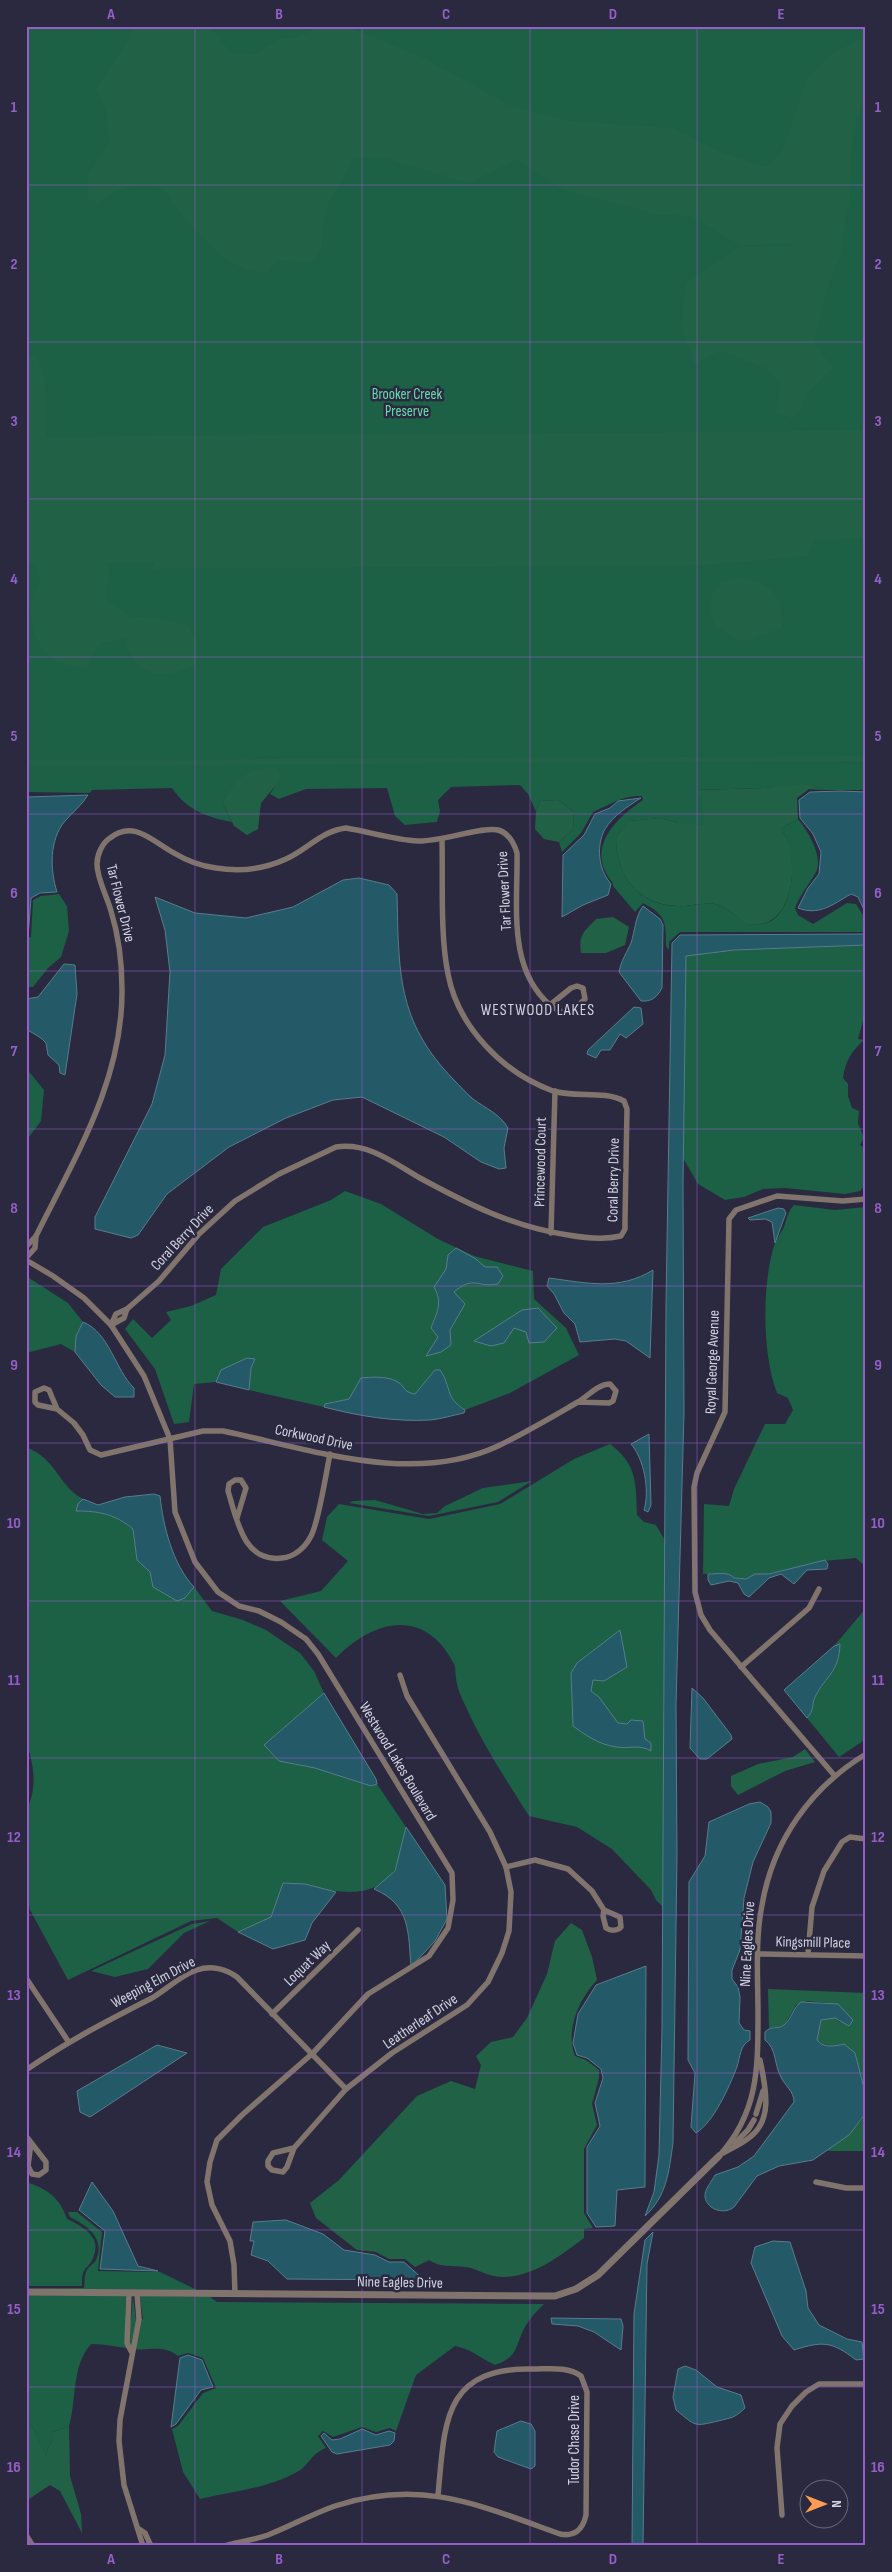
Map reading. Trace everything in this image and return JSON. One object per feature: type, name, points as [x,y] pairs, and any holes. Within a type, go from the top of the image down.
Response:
[{"type":"street","name":"Tar Flower Drive","points":[[26,1247],[36,1236],[97,1113],[115,1059],[122,1004],[120,948],[97,864],[100,849],[110,838],[123,832],[136,831],[151,836],[161,846],[186,860],[213,868],[243,870],[287,859],[318,837],[337,829],[346,828],[418,841],[442,840],[491,829],[501,831],[513,841],[517,853],[520,955],[530,982],[538,995],[550,1005]]},
{"type":"street","name":"Coral Berry Drive","points":[[111,1325],[116,1314],[127,1309],[159,1281],[199,1234],[230,1205],[279,1174],[336,1147],[345,1145],[368,1148],[491,1215],[523,1226],[551,1233],[611,1239],[621,1236],[626,1220],[627,1109],[624,1101],[616,1096],[584,1096],[555,1091],[526,1078],[502,1063],[476,1034],[461,1009],[448,976],[442,840]]},
{"type":"street","points":[[577,986],[583,988],[585,999],[570,1013],[559,1011],[550,1005],[571,988],[577,986]]},
{"type":"street","name":"Princewood Court","points":[[551,1233],[555,1091]]},
{"type":"street","name":"Royal George Avenue","points":[[834,1775],[710,1630],[701,1615],[695,1592],[695,1480],[725,1412],[727,1222],[736,1210],[777,1196],[843,1201],[866,1199]]},
{"type":"street","name":"Tar Flower Drive","points":[[26,1259],[35,1248],[36,1236]]},
{"type":"street","name":"Westwood Lakes Boulevard","points":[[26,1259],[84,1298],[111,1325],[144,1376],[170,1438],[175,1512],[195,1562],[218,1592],[239,1606],[259,1611],[281,1622],[306,1639],[318,1654],[452,1873],[453,1900],[448,1928],[429,1956],[368,1994],[313,2052],[217,2140],[210,2162],[207,2182],[212,2205],[230,2242],[234,2265],[235,2294]]},
{"type":"street","name":"Corkwood Drive","points":[[57,1409],[74,1422],[83,1434],[90,1450],[95,1454],[101,1455],[203,1431],[223,1431],[374,1463],[414,1466],[460,1459],[497,1446],[578,1402],[606,1384],[610,1384],[616,1391],[614,1401],[609,1403],[578,1402]]},
{"type":"street","points":[[237,1518],[246,1488],[241,1480],[235,1480],[229,1484],[228,1491],[241,1534],[252,1550],[265,1557],[274,1559],[289,1557],[303,1548],[312,1535],[330,1454]]},
{"type":"street","points":[[741,1667],[809,1608],[819,1589]]},
{"type":"street","name":"Leatherleaf Drive","points":[[294,2148],[273,2153],[268,2161],[268,2166],[272,2170],[283,2172],[287,2167],[294,2148],[346,2089],[392,2053],[467,2005],[488,1982],[502,1953],[509,1930],[511,1892],[506,1867],[490,1832],[407,1696],[400,1675]]},
{"type":"street","name":"Nine Eagles Drive","points":[[26,2292],[544,2297],[576,2289],[598,2275],[719,2156],[736,2136],[751,2103],[758,2053],[761,1906],[775,1859],[798,1815],[834,1775],[866,1754]]},
{"type":"street","points":[[808,1954],[812,1907],[824,1871],[842,1842],[856,1836],[866,1839]]},
{"type":"street","points":[[506,1867],[535,1860],[568,1869],[592,1891],[604,1910]]},
{"type":"street","name":"Loquat Way","points":[[272,2014],[358,1930]]},
{"type":"street","name":"Kingsmill Place","points":[[759,1954],[866,1956]]},
{"type":"street","name":"Weeping Elm Drive","points":[[26,2070],[68,2041],[150,1998],[190,1973],[207,1968],[231,1973],[313,2052],[346,2089]]},
{"type":"street","points":[[26,1978],[68,2041]]},
{"type":"street","name":"Nine Eagles Drive","points":[[719,2156],[752,2137],[765,2112],[764,2084],[758,2053]]},
{"type":"street","name":"Nine Eagles Drive","points":[[719,2156],[740,2140],[755,2117],[764,2084]]},
{"type":"street","points":[[26,2136],[46,2162],[46,2170],[39,2176],[32,2174],[28,2166],[31,2143]]},
{"type":"street","points":[[816,2182],[846,2188],[866,2188]]},
{"type":"street","points":[[131,2351],[126,2343],[133,2293]]},
{"type":"street","points":[[133,2293],[139,2320],[131,2351],[120,2420],[120,2441],[124,2485],[130,2510],[139,2529],[143,2546]]},
{"type":"street","name":"Tudor Chase Drive","points":[[224,2546],[267,2536],[334,2506],[363,2499],[394,2495],[438,2496],[484,2506],[568,2536],[580,2530],[586,2515],[587,2392],[581,2376],[573,2371],[513,2369],[486,2375],[470,2384],[455,2401],[448,2415],[438,2496]]},
{"type":"street","points":[[782,2515],[777,2448],[780,2424],[792,2406],[806,2392],[819,2384],[866,2384]]},
{"type":"street","points":[[139,2529],[144,2533],[151,2546]]},
{"type":"street","points":[[26,2535],[33,2546]]},
{"type":"green space","name":"Brooker Creek Preserve","points":[[26,26],[866,26],[866,767],[277,784],[261,803],[258,829],[247,835],[234,826],[222,802],[232,785],[26,791]]},
{"type":"green space","points":[[26,26],[132,26],[129,40],[96,89],[106,109],[109,143],[88,175],[87,198],[98,203],[113,192],[127,187],[161,187],[207,243],[236,265],[251,271],[268,273],[278,260],[311,262],[322,249],[323,222],[331,198],[342,182],[353,157],[380,157],[469,183],[517,159],[564,190],[658,215],[690,216],[741,246],[791,243],[793,247],[740,247],[686,283],[681,325],[694,364],[720,351],[765,368],[781,383],[776,412],[793,419],[800,410],[807,393],[834,368],[814,344],[827,291],[842,251],[845,222],[850,201],[852,146],[857,117],[866,101],[866,430],[46,437],[47,415],[43,375],[36,355],[26,355]]},
{"type":"green space","points":[[209,26],[322,26],[295,38],[278,39],[255,54],[232,53]]},
{"type":"green space","points":[[347,26],[866,26],[866,37],[833,52],[807,77],[781,154],[765,167],[721,152],[674,128],[568,121],[509,105],[424,58]]},
{"type":"green space","points":[[866,539],[866,756],[26,760],[26,561],[36,568],[41,582],[31,604],[34,633],[43,650],[50,656],[64,664],[88,668],[94,653],[100,645],[109,641],[125,639],[130,653],[143,669],[161,674],[184,670],[196,665],[197,643],[188,626],[156,618],[130,617],[106,600],[110,570],[106,562],[154,562],[151,569],[704,565],[807,556],[815,540]],"holes":[[[738,577],[759,583],[773,592],[781,606],[782,628],[743,642],[715,626],[710,612],[711,595],[722,582]]]},
{"type":"green space","points":[[866,761],[866,790],[822,790],[810,783],[766,788],[696,790],[701,800],[705,825],[678,823],[660,818],[630,821],[616,837],[620,864],[625,875],[640,894],[663,904],[677,906],[719,905],[748,925],[760,924],[771,921],[778,915],[788,897],[792,876],[791,855],[788,842],[781,828],[798,819],[814,845],[817,853],[818,868],[795,908],[798,915],[813,924],[847,903],[856,904],[866,920],[866,932],[680,932],[669,942],[669,950],[666,946],[666,931],[663,920],[656,911],[643,903],[635,912],[613,886],[605,870],[602,858],[602,847],[607,836],[622,816],[643,800],[642,796],[622,799],[593,812],[581,833],[562,852],[559,842],[573,829],[574,812],[558,800],[540,801],[536,812],[528,794],[520,785],[451,787],[438,800],[440,811],[437,822],[405,825],[395,816],[387,788],[306,789],[279,799],[270,794],[281,777],[277,767],[250,772],[233,786],[222,802],[232,822],[214,818],[198,811],[184,802],[172,788],[92,790],[90,793],[26,792],[26,766]]},
{"type":"green space","points":[[794,783],[810,783],[822,790],[809,789],[797,798],[798,819],[781,828],[792,855],[792,876],[788,898],[784,907],[778,915],[768,922],[747,925],[728,910],[715,904],[677,906],[650,900],[631,885],[624,875],[617,851],[616,837],[629,821],[660,818],[678,823],[695,790],[766,788]]},
{"type":"green space","points":[[558,800],[574,812],[573,829],[559,842],[544,839],[535,829],[536,812],[540,801]]},
{"type":"green space","points":[[59,894],[67,906],[69,931],[61,957],[48,968],[33,987],[26,987],[26,939],[31,937],[33,900],[41,896]]},
{"type":"green space","points":[[613,917],[629,927],[625,945],[606,953],[581,953],[581,938],[596,919]]},
{"type":"green space","points":[[866,945],[866,1010],[858,1039],[864,1040],[850,1057],[843,1078],[848,1084],[848,1096],[852,1108],[859,1111],[858,1123],[864,1138],[860,1145],[866,1149],[866,1184],[860,1191],[845,1194],[785,1188],[763,1189],[744,1197],[725,1200],[698,1184],[683,1158],[686,955],[734,950]]},
{"type":"green space","points":[[26,1068],[44,1090],[41,1121],[26,1141]]},
{"type":"green space","points":[[345,1191],[381,1204],[438,1239],[474,1256],[533,1271],[534,1299],[566,1328],[579,1355],[510,1393],[465,1410],[451,1400],[447,1385],[435,1370],[415,1394],[407,1393],[403,1388],[392,1382],[380,1378],[367,1377],[361,1378],[349,1399],[325,1404],[324,1407],[249,1390],[251,1368],[255,1360],[221,1370],[216,1382],[194,1384],[189,1422],[174,1424],[155,1369],[125,1329],[133,1319],[152,1338],[171,1320],[166,1312],[191,1306],[216,1295],[221,1269],[263,1227],[331,1200]]},
{"type":"green space","points":[[794,1205],[835,1210],[866,1207],[866,1567],[856,1558],[824,1561],[769,1574],[755,1574],[746,1579],[734,1578],[723,1573],[703,1574],[704,1504],[729,1506],[734,1489],[765,1424],[785,1424],[793,1410],[788,1398],[777,1393],[772,1377],[765,1320],[770,1262],[775,1244]]},
{"type":"green space","points":[[26,1276],[68,1303],[83,1322],[76,1336],[75,1352],[61,1344],[26,1353]]},
{"type":"green space","points":[[610,1444],[619,1451],[630,1467],[635,1484],[637,1515],[644,1522],[656,1525],[666,1542],[663,1733],[664,1908],[656,1900],[651,1890],[612,1849],[577,1827],[529,1816],[496,1763],[473,1721],[459,1689],[454,1664],[442,1646],[429,1634],[414,1627],[398,1625],[382,1628],[366,1634],[336,1658],[280,1601],[321,1591],[348,1561],[322,1540],[327,1517],[339,1504],[429,1519],[500,1504],[574,1459]]},
{"type":"green space","points":[[26,1447],[45,1458],[68,1488],[83,1499],[78,1504],[77,1511],[106,1514],[120,1520],[133,1529],[137,1560],[185,1598],[194,1587],[212,1611],[243,1620],[266,1630],[300,1653],[314,1671],[324,1693],[264,1745],[279,1761],[315,1768],[371,1786],[377,1784],[406,1827],[396,1867],[383,1882],[371,1889],[357,1892],[342,1892],[283,1883],[271,1918],[238,1932],[217,1918],[191,1921],[68,1980],[30,1910],[26,1893],[26,1811],[32,1794],[34,1776],[26,1741]]},
{"type":"green space","points":[[532,1481],[498,1502],[429,1516],[349,1503],[353,1501],[375,1500],[423,1514],[437,1513],[445,1506],[483,1488]]},
{"type":"green space","points":[[866,1608],[866,1739],[839,1757],[807,1718],[812,1710],[815,1697],[837,1661],[839,1645],[834,1646]]},
{"type":"green space","points":[[805,1749],[815,1762],[785,1771],[738,1795],[731,1786],[731,1776],[758,1764],[793,1757]]},
{"type":"green space","points":[[210,1921],[184,1933],[148,1969],[115,1977],[91,1971],[192,1924]]},
{"type":"green space","points":[[571,1923],[582,1930],[592,1957],[597,1980],[579,2006],[572,2036],[575,2056],[586,2060],[599,2070],[599,2078],[592,2104],[597,2125],[584,2149],[584,2213],[593,2228],[584,2229],[584,2238],[554,2260],[531,2271],[506,2277],[494,2276],[469,2268],[442,2265],[429,2260],[415,2267],[405,2259],[389,2259],[376,2252],[357,2250],[316,2218],[310,2203],[339,2180],[417,2096],[451,2081],[475,2089],[481,2065],[476,2056],[491,2042],[513,2037],[527,2018],[547,1974],[555,1941]]},
{"type":"green space","points":[[768,1989],[866,1993],[866,2096],[855,2053],[822,2044],[817,2040],[821,2020],[835,2018],[841,2023],[829,2003],[807,2001],[796,2005],[786,2023],[781,2027],[769,2028]]},
{"type":"green space","points":[[866,2112],[866,2151],[827,2151],[857,2125]]},
{"type":"green space","points":[[26,2182],[52,2195],[61,2205],[67,2219],[79,2225],[93,2238],[95,2251],[91,2262],[84,2271],[82,2286],[26,2286]]},
{"type":"green space","points":[[68,2212],[77,2212],[102,2232],[98,2271],[160,2272],[197,2290],[26,2289],[84,2288],[86,2272],[96,2260],[98,2245],[93,2233],[70,2217]]},
{"type":"green space","points":[[26,2295],[126,2296],[125,2319],[131,2320],[133,2296],[136,2320],[143,2319],[140,2296],[210,2297],[217,2302],[544,2304],[529,2321],[513,2353],[507,2359],[495,2365],[470,2351],[455,2346],[416,2375],[396,2431],[390,2428],[376,2432],[362,2427],[333,2437],[323,2431],[318,2436],[326,2448],[316,2454],[301,2470],[262,2486],[200,2499],[183,2472],[172,2429],[178,2426],[203,2393],[216,2388],[203,2358],[188,2353],[178,2356],[162,2349],[133,2349],[91,2344],[80,2363],[77,2373],[69,2426],[53,2432],[53,2441],[49,2445],[46,2456],[26,2414]]},
{"type":"green space","points":[[26,2414],[46,2455],[49,2445],[53,2441],[53,2432],[69,2426],[70,2476],[81,2514],[82,2533],[60,2491],[50,2485],[26,2501]]},
{"type":"water","points":[[810,792],[866,792],[866,914],[858,897],[851,894],[819,910],[812,911],[798,908],[808,888],[819,874],[821,852],[813,834],[800,818],[799,800]]},
{"type":"water","points":[[88,795],[65,821],[56,837],[52,865],[57,892],[40,893],[31,898],[28,937],[26,797]]},
{"type":"water","points":[[641,798],[616,816],[608,824],[602,836],[600,857],[603,871],[611,884],[608,895],[583,905],[562,917],[563,855],[584,835],[595,814],[610,808],[618,801]]},
{"type":"water","points":[[359,878],[389,885],[397,894],[401,971],[404,993],[411,1015],[421,1037],[435,1058],[454,1080],[473,1099],[497,1115],[505,1123],[508,1128],[504,1148],[506,1168],[499,1169],[481,1162],[444,1137],[362,1097],[333,1100],[286,1118],[229,1147],[167,1194],[138,1235],[131,1238],[95,1229],[95,1217],[152,1104],[165,1055],[170,972],[165,930],[155,897],[195,913],[246,918],[293,907],[343,880]]},
{"type":"water","points":[[643,906],[660,919],[663,925],[662,988],[654,998],[648,1001],[641,1001],[619,972],[631,943],[638,915]]},
{"type":"water","points":[[866,934],[866,945],[734,950],[686,956],[683,1184],[684,1412],[676,1704],[677,1855],[673,2143],[666,2182],[658,2200],[645,2216],[654,2192],[659,2155],[662,2028],[666,1305],[672,943],[680,935]]},
{"type":"water","points":[[64,964],[75,965],[77,994],[65,1075],[60,1073],[59,1065],[48,1055],[46,1043],[26,1029],[26,999],[38,997]]},
{"type":"water","points":[[634,1007],[641,1008],[643,1024],[626,1038],[620,1034],[610,1050],[601,1050],[596,1058],[587,1054],[588,1050]]},
{"type":"water","points":[[778,1208],[784,1209],[786,1213],[775,1243],[772,1222],[765,1219],[750,1220],[748,1218]]},
{"type":"water","points":[[456,1248],[476,1259],[485,1267],[497,1267],[503,1276],[498,1284],[471,1283],[454,1292],[465,1304],[450,1330],[451,1345],[441,1352],[426,1356],[438,1337],[431,1328],[439,1303],[434,1287],[446,1269],[448,1255]]},
{"type":"water","points":[[653,1270],[650,1358],[626,1341],[615,1339],[580,1342],[575,1324],[564,1313],[554,1294],[547,1286],[549,1278],[603,1284],[628,1281]]},
{"type":"water","points":[[538,1308],[557,1328],[544,1342],[529,1343],[526,1332],[514,1328],[504,1343],[491,1346],[474,1341],[522,1310]]},
{"type":"water","points":[[83,1322],[100,1334],[127,1380],[134,1388],[134,1397],[115,1397],[101,1385],[75,1352],[76,1336]]},
{"type":"water","points":[[247,1358],[255,1359],[251,1368],[249,1390],[216,1382],[221,1370]]},
{"type":"water","points":[[435,1370],[440,1370],[451,1396],[465,1410],[464,1413],[434,1419],[403,1420],[363,1416],[324,1407],[325,1404],[349,1399],[361,1378],[379,1377],[392,1379],[408,1392],[415,1394]]},
{"type":"water","points":[[649,1434],[651,1505],[648,1512],[644,1510],[646,1502],[645,1475],[636,1450],[631,1444]]},
{"type":"water","points":[[154,1494],[160,1496],[170,1545],[180,1568],[194,1587],[185,1598],[177,1601],[153,1587],[150,1572],[137,1560],[133,1529],[120,1520],[106,1514],[76,1511],[78,1504],[83,1499],[98,1505],[125,1497]]},
{"type":"water","points":[[825,1560],[828,1564],[827,1569],[807,1570],[794,1584],[781,1574],[769,1578],[749,1597],[744,1594],[738,1583],[729,1581],[711,1585],[708,1580],[708,1574],[726,1574],[734,1578],[746,1579],[755,1574],[769,1574]]},
{"type":"water","points":[[620,1630],[627,1667],[604,1681],[593,1680],[591,1691],[599,1697],[618,1723],[627,1724],[631,1720],[643,1721],[645,1739],[651,1743],[651,1751],[639,1747],[616,1747],[604,1744],[573,1726],[571,1673],[577,1663]]},
{"type":"water","points":[[840,1644],[835,1668],[815,1697],[812,1710],[807,1718],[784,1690],[834,1646]]},
{"type":"water","points":[[692,1688],[703,1698],[732,1739],[707,1759],[700,1759],[690,1748]]},
{"type":"water","points":[[324,1693],[376,1779],[377,1784],[371,1786],[315,1768],[279,1761],[264,1745]]},
{"type":"water","points":[[760,1802],[768,1807],[771,1812],[771,1823],[753,1862],[744,1898],[740,1950],[732,1970],[732,1979],[738,1987],[740,1997],[739,2023],[744,2030],[750,2031],[750,2040],[742,2048],[730,2084],[715,2113],[703,2128],[696,2133],[691,2127],[695,2073],[688,2060],[689,1882],[705,1856],[709,1822],[749,1804]]},
{"type":"water","points":[[406,1827],[445,1885],[447,1919],[435,1941],[411,1967],[408,1931],[401,1911],[395,1903],[374,1889],[395,1871]]},
{"type":"water","points":[[283,1883],[305,1884],[336,1892],[312,1923],[305,1940],[273,1949],[238,1932],[271,1917]]},
{"type":"water","points":[[646,1966],[645,2187],[617,2190],[615,2226],[596,2227],[587,2213],[587,2147],[600,2126],[595,2103],[603,2078],[601,2069],[587,2058],[577,2055],[573,2043],[578,2014],[596,1985]]},
{"type":"water","points":[[801,2002],[838,2004],[853,2020],[849,2026],[835,2018],[821,2020],[817,2040],[826,2046],[844,2044],[855,2053],[866,2096],[865,2114],[849,2135],[813,2160],[779,2166],[757,2176],[734,2207],[726,2211],[717,2210],[709,2205],[705,2197],[715,2175],[738,2167],[754,2156],[794,2102],[793,2095],[779,2072],[772,2048],[765,2040],[765,2032],[784,2025]]},
{"type":"water","points":[[157,2045],[187,2053],[90,2117],[80,2112],[77,2091]]},
{"type":"water","points":[[92,2182],[113,2211],[138,2266],[158,2271],[100,2269],[105,2231],[79,2210]]},
{"type":"water","points":[[286,2220],[323,2234],[344,2250],[375,2255],[389,2262],[404,2262],[424,2280],[287,2279],[268,2261],[251,2255],[254,2241],[250,2241],[253,2222]]},
{"type":"water","points":[[653,2232],[647,2264],[643,2546],[632,2546],[634,2314],[645,2240]]},
{"type":"water","points":[[773,2241],[790,2242],[806,2291],[808,2308],[819,2325],[847,2339],[862,2342],[864,2359],[856,2360],[840,2349],[826,2344],[812,2345],[794,2350],[782,2336],[751,2263],[755,2247]]},
{"type":"water","points":[[551,2318],[621,2319],[623,2326],[621,2350],[594,2332],[578,2326],[552,2324]]},
{"type":"water","points":[[188,2355],[202,2360],[213,2387],[201,2390],[176,2424],[171,2427],[180,2358]]},
{"type":"water","points":[[685,2366],[696,2370],[717,2387],[741,2395],[745,2408],[733,2417],[710,2423],[695,2424],[691,2422],[676,2410],[673,2397],[678,2369]]},
{"type":"water","points":[[521,2421],[531,2424],[535,2431],[535,2466],[531,2469],[498,2457],[494,2452],[497,2431]]},
{"type":"water","points":[[362,2429],[376,2435],[389,2431],[395,2433],[394,2441],[390,2445],[337,2454],[332,2452],[321,2436],[324,2433],[332,2440],[340,2439]]},
{"type":"district","name":"WESTWOOD LAKES","points":[[538,1009]]}]
